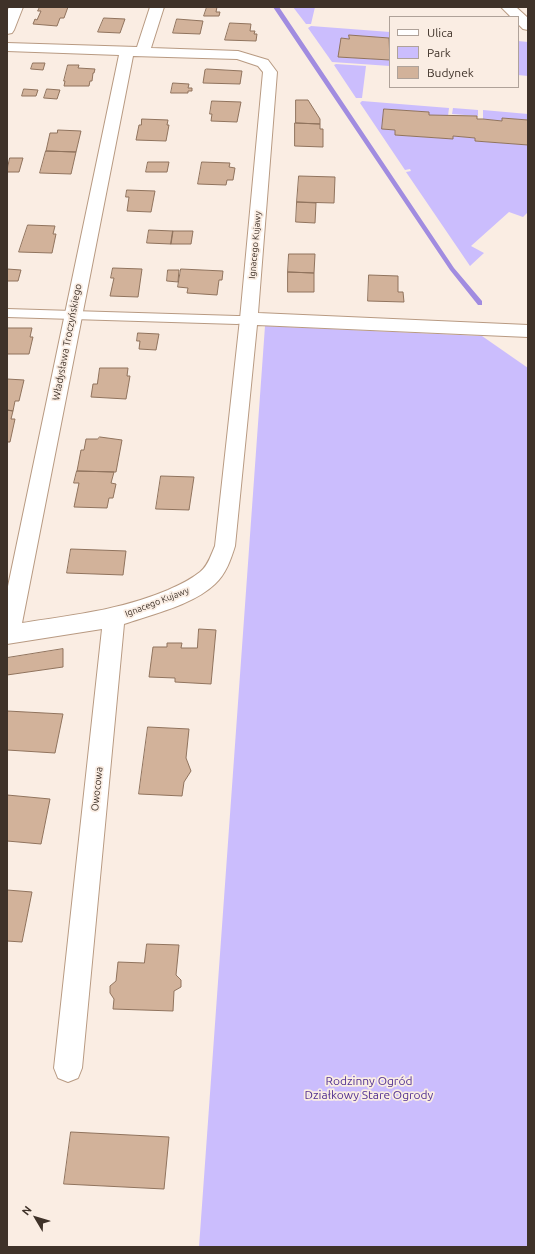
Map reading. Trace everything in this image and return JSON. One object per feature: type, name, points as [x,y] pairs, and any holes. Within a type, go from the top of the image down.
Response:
[{"type":"street","points":[[7,30],[16,7]]},
{"type":"street","name":"Władysława Troczyńskiego","points":[[8,635],[73,315],[135,51],[158,7]]},
{"type":"street","points":[[508,7],[517,16]]},
{"type":"street","points":[[519,17],[528,26]]},
{"type":"street","name":"Ignacego Kujawy","points":[[7,46],[238,55],[263,63],[270,72],[249,319],[226,546],[218,565],[208,578],[190,590],[165,601],[114,618]]},
{"type":"street","points":[[249,319],[528,331]]},
{"type":"street","points":[[8,635],[114,618]]},
{"type":"street","name":"Owocowa","points":[[68,1068],[114,618]]},
{"type":"lane","points":[[7,313],[237,320],[249,319]]},
{"type":"green space","points":[[293,7],[315,7],[311,24],[306,24]]},
{"type":"green space","points":[[311,26],[389,32],[389,38],[349,36],[349,39],[342,38],[339,57],[389,60],[389,66],[332,62],[308,28]]},
{"type":"green space","points":[[519,41],[528,42],[528,76],[519,75]]},
{"type":"green space","points":[[334,65],[366,66],[362,98],[356,98]]},
{"type":"green space","points":[[362,101],[449,108],[448,116],[429,115],[429,112],[385,109],[384,128],[395,130],[395,135],[452,139],[453,136],[475,138],[475,141],[528,145],[528,212],[523,217],[509,212],[471,246],[484,253],[470,266],[406,172],[411,171],[410,169],[405,170],[360,103]]},
{"type":"green space","points":[[453,108],[478,110],[478,116],[452,114]]},
{"type":"green space","points":[[483,110],[528,114],[528,120],[502,118],[502,121],[483,119]]},
{"type":"green space","name":"Rodzinny Ogród Działkowy Stare Ogrody","points":[[265,326],[482,336],[528,368],[528,1247],[199,1247]]},
{"type":"building","points":[[40,7],[68,7],[64,18],[60,18],[57,26],[33,24],[35,19],[37,20],[41,11],[38,11]]},
{"type":"building","points":[[207,7],[217,7],[216,12],[220,12],[219,16],[204,16]]},
{"type":"building","points":[[104,18],[125,19],[120,33],[98,32]]},
{"type":"building","points":[[177,19],[203,21],[200,34],[173,33]]},
{"type":"building","points":[[230,23],[251,24],[250,31],[255,31],[254,34],[257,34],[256,41],[225,40]]},
{"type":"building","points":[[349,35],[389,38],[389,60],[338,57],[341,38],[349,39]]},
{"type":"building","points":[[33,63],[45,63],[43,70],[31,69]]},
{"type":"building","points":[[68,65],[79,65],[78,68],[95,69],[89,86],[64,86]]},
{"type":"building","points":[[205,70],[242,71],[240,84],[203,83]]},
{"type":"building","points":[[173,83],[189,84],[188,88],[192,88],[192,91],[188,91],[188,93],[171,93]]},
{"type":"building","points":[[24,89],[38,90],[36,96],[22,96]]},
{"type":"building","points":[[47,89],[60,90],[57,99],[44,98]]},
{"type":"building","points":[[296,100],[308,100],[320,119],[320,124],[296,123]]},
{"type":"building","points":[[212,101],[241,102],[237,122],[211,121],[212,114],[210,114]]},
{"type":"building","points":[[384,109],[429,112],[429,115],[477,116],[477,119],[502,121],[502,118],[528,120],[528,145],[475,141],[475,138],[453,136],[453,139],[395,135],[395,130],[382,129]]},
{"type":"building","points":[[142,119],[168,120],[167,125],[169,125],[166,141],[136,140],[139,125],[141,125]]},
{"type":"building","points":[[295,123],[320,124],[320,129],[323,129],[323,147],[295,146]]},
{"type":"building","points":[[58,130],[81,131],[76,152],[46,151],[50,133],[57,133]]},
{"type":"building","points":[[46,151],[76,152],[71,174],[40,173]]},
{"type":"building","points":[[10,158],[23,158],[19,172],[7,172]]},
{"type":"building","points":[[148,162],[169,162],[167,172],[146,172]]},
{"type":"building","points":[[202,162],[230,163],[229,167],[235,168],[233,180],[227,180],[226,185],[198,184]]},
{"type":"building","points":[[299,176],[335,177],[334,203],[297,202]]},
{"type":"building","points":[[127,190],[155,191],[151,212],[127,211],[129,197],[126,197]]},
{"type":"building","points":[[297,202],[316,203],[315,223],[296,222]]},
{"type":"building","points":[[28,225],[55,226],[53,234],[56,234],[52,253],[19,252]]},
{"type":"building","points":[[149,230],[173,231],[171,244],[147,243]]},
{"type":"building","points":[[173,231],[193,231],[191,244],[171,244]]},
{"type":"building","points":[[289,254],[315,254],[314,273],[288,272]]},
{"type":"building","points":[[113,268],[142,269],[138,297],[110,296],[114,278],[111,278]]},
{"type":"building","points":[[7,269],[21,270],[18,281],[7,281]]},
{"type":"building","points":[[181,269],[223,271],[222,280],[219,280],[217,295],[187,293],[188,288],[178,287]]},
{"type":"building","points":[[168,270],[179,270],[178,282],[167,281]]},
{"type":"building","points":[[288,272],[314,273],[314,292],[288,292]]},
{"type":"building","points":[[369,275],[398,276],[398,292],[403,292],[404,302],[368,301]]},
{"type":"building","points":[[7,328],[32,328],[30,337],[33,337],[29,354],[7,354]]},
{"type":"building","points":[[138,333],[159,334],[156,350],[139,349],[140,341],[137,341]]},
{"type":"building","points":[[100,368],[128,368],[127,376],[130,376],[126,399],[91,397],[93,384],[97,384]]},
{"type":"building","points":[[7,379],[24,380],[19,401],[15,401],[13,411],[7,410]]},
{"type":"building","points":[[7,410],[13,411],[11,419],[15,419],[10,442],[7,442]]},
{"type":"building","points":[[100,437],[122,440],[116,472],[77,471],[81,450],[84,450],[86,439],[97,439]]},
{"type":"building","points":[[77,471],[114,472],[111,483],[116,484],[113,498],[109,498],[107,508],[74,507],[79,483],[74,483]]},
{"type":"building","points":[[161,476],[194,477],[189,510],[156,509]]},
{"type":"building","points":[[71,549],[126,551],[123,575],[67,573]]},
{"type":"building","points":[[199,629],[216,630],[211,684],[175,682],[175,678],[149,677],[153,647],[167,647],[167,643],[182,643],[181,648],[197,648]]},
{"type":"building","points":[[63,649],[63,667],[7,675],[7,658]]},
{"type":"building","points":[[7,711],[63,714],[55,753],[7,750]]},
{"type":"building","points":[[148,727],[189,729],[186,758],[191,771],[184,782],[182,796],[139,794]]},
{"type":"building","points":[[7,795],[50,799],[41,844],[7,841]]},
{"type":"building","points":[[7,890],[32,892],[22,942],[7,941]]},
{"type":"building","points":[[147,944],[179,945],[176,975],[181,980],[181,987],[174,991],[173,1011],[113,1009],[114,999],[110,993],[110,986],[116,981],[118,962],[144,963]]},
{"type":"building","points":[[71,1132],[169,1137],[164,1189],[64,1184]]},
{"type":"waterway","points":[[276,7],[452,269],[480,303]]}]
